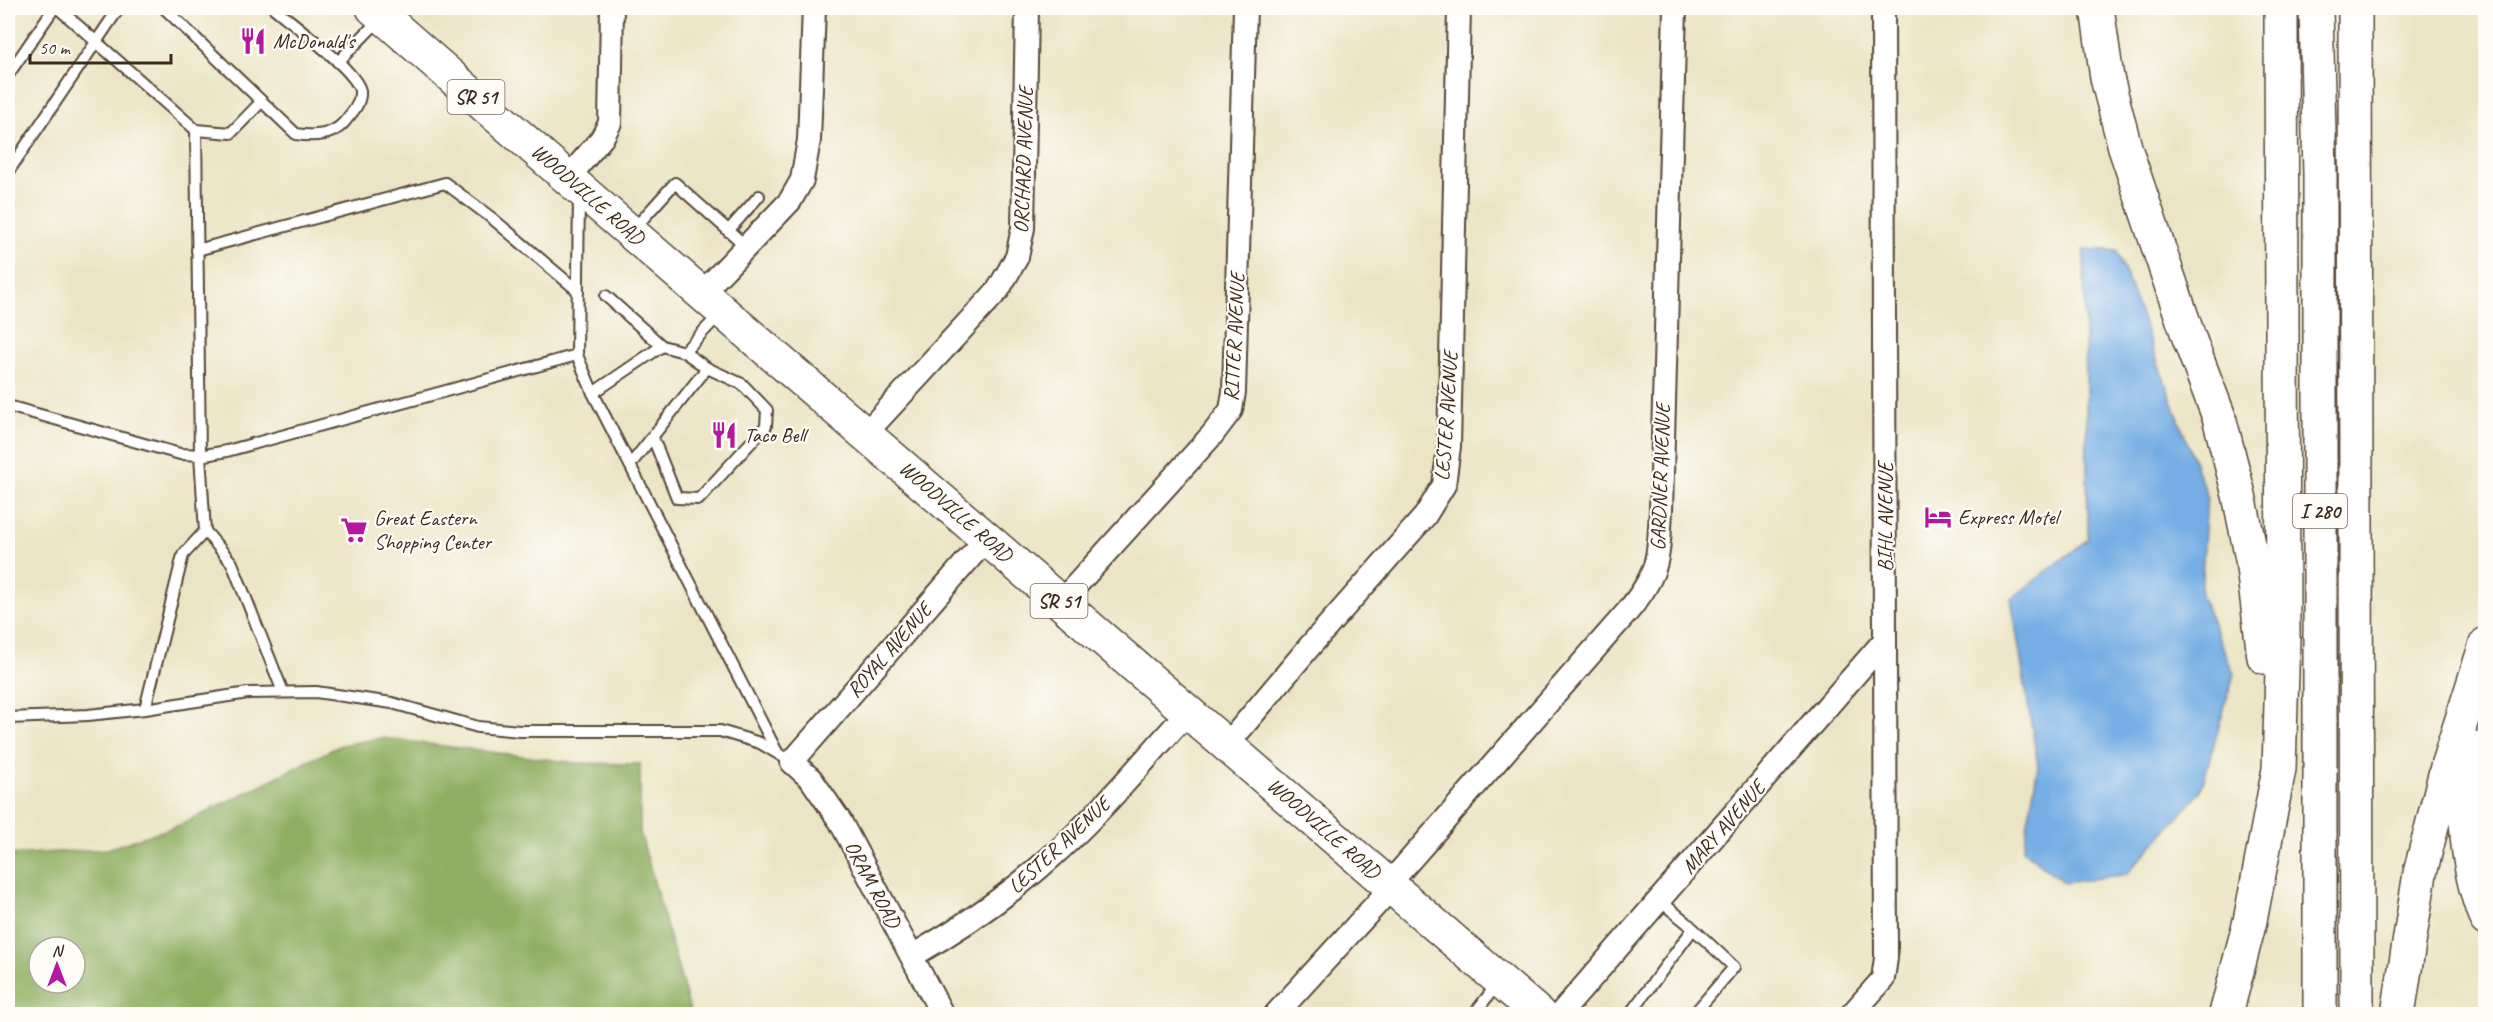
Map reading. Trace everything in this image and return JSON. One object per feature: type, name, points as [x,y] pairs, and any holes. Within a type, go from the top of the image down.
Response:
[{"type":"main road","points":[[2097,8],[2107,78],[2126,150],[2189,338],[2219,417],[2239,495],[2252,559],[2267,688],[2268,751],[2261,856]]},
{"type":"main road","points":[[2226,1014],[2250,921],[2279,769],[2283,638],[2281,8]]},
{"type":"main road","name":"I 280","points":[[2316,8],[2320,175],[2320,1014]]},
{"type":"main road","name":"I 280","points":[[2355,8],[2357,1014]]},
{"type":"main road","name":"WOODVILLE ROAD","points":[[378,12],[1539,1014]]},
{"type":"main road","points":[[2398,1014],[2420,873],[2448,763],[2486,644]]},
{"type":"main road","points":[[2486,653],[2470,727],[2465,784],[2466,840],[2474,882],[2486,919]]},
{"type":"street","points":[[574,183],[610,123],[612,8]]},
{"type":"street","points":[[712,302],[747,247],[793,196],[805,170],[809,140],[814,8]]},
{"type":"street","name":"ORCHARD AVENUE","points":[[865,434],[998,290],[1017,257],[1023,228],[1027,8]]},
{"type":"street","name":"RITTER AVENUE","points":[[1061,602],[1212,435],[1228,415],[1233,403],[1237,344],[1245,8]]},
{"type":"street","name":"LESTER AVENUE","points":[[1227,745],[1310,646],[1408,538],[1437,498],[1447,477],[1459,8]]},
{"type":"street","name":"GARDNER AVENUE","points":[[1276,1014],[1628,611],[1649,583],[1655,568],[1661,510],[1675,8]]},
{"type":"street","name":"BIHL AVENUE","points":[[1852,1014],[1883,979],[1886,958],[1883,8]]},
{"type":"street","name":"ROYAL AVENUE","points":[[785,757],[987,538]]},
{"type":"street","name":"MARY AVENUE","points":[[1560,1014],[1885,640]]},
{"type":"street","name":"LESTER AVENUE","points":[[912,956],[982,913],[1050,858],[1096,812],[1188,712]]},
{"type":"street","name":"ORAM ROAD","points":[[785,757],[811,779],[840,821],[942,1014]]},
{"type":"lane","points":[[8,75],[54,8]]},
{"type":"lane","points":[[58,8],[196,130],[231,133],[261,102]]},
{"type":"lane","points":[[8,172],[119,8]]},
{"type":"lane","points":[[166,8],[296,134],[325,135],[342,125],[357,106],[360,91],[353,77],[338,62],[274,8]]},
{"type":"lane","points":[[338,62],[378,12]]},
{"type":"lane","points":[[196,130],[200,455],[205,531],[232,563],[283,692]]},
{"type":"lane","points":[[197,250],[446,183],[493,219],[578,291]]},
{"type":"lane","points":[[574,183],[578,291],[577,355],[593,393],[630,465],[785,757]]},
{"type":"lane","points":[[631,232],[675,183],[747,247]]},
{"type":"lane","points":[[728,231],[759,196]]},
{"type":"lane","points":[[606,296],[662,346],[684,352],[707,368],[742,384],[767,410],[766,426],[699,499],[677,498],[653,438]]},
{"type":"lane","points":[[684,352],[712,302]]},
{"type":"lane","points":[[593,393],[662,346]]},
{"type":"lane","points":[[8,406],[180,453],[200,455],[227,451],[577,355]]},
{"type":"lane","points":[[630,465],[707,368]]},
{"type":"lane","points":[[145,709],[183,555],[205,531]]},
{"type":"lane","points":[[8,718],[88,715],[145,709],[248,693],[316,692],[392,703],[478,727],[520,731],[720,731],[742,736],[785,757]]},
{"type":"lane","points":[[1659,900],[1734,967],[1694,1014]]},
{"type":"lane","points":[[1636,1014],[1632,1011],[1694,929]]},
{"type":"lane","points":[[1474,1014],[1500,981]]},
{"type":"green space","points":[[382,738],[576,763],[640,764],[640,832],[691,1014],[8,1014],[8,855],[107,849],[180,825],[341,745]]},
{"type":"water","points":[[2084,249],[2117,251],[2207,496],[2201,595],[2234,674],[2200,793],[2127,874],[2064,883],[2023,850],[2038,766],[2011,599],[2088,539]]},
{"type":"place","name":"McDonald's","points":[[253,41]]},
{"type":"place","name":"Taco Bell","points":[[724,435]]},
{"type":"place","name":"Express Motel","points":[[1938,517]]},
{"type":"place","name":"Great Eastern Shopping Center","points":[[354,530]]}]
